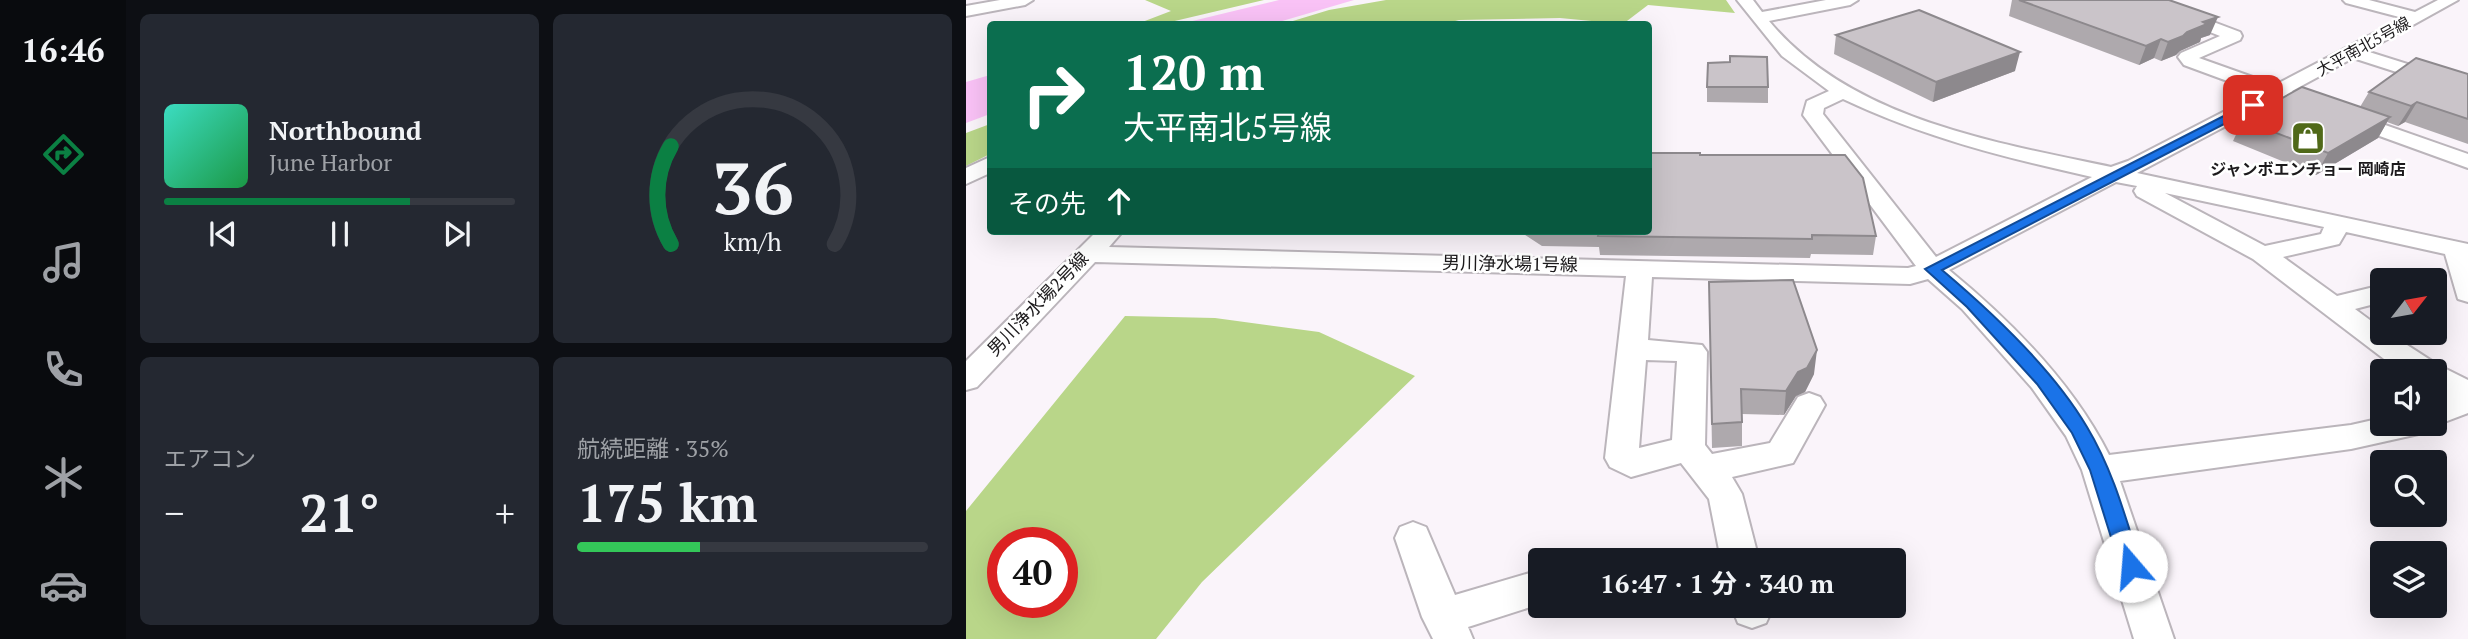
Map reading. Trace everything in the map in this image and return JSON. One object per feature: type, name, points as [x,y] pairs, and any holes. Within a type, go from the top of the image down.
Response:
[{"type":"street","points":[[966,9],[991,0]]},
{"type":"street","points":[[966,9],[1025,0]]},
{"type":"street","points":[[1745,0],[1779,45],[1811,72],[1843,92],[1898,116],[1953,135],[2114,174],[2464,247],[2468,293]]},
{"type":"street","points":[[1758,18],[1850,0]]},
{"type":"street","points":[[2141,0],[2234,36],[2187,59],[2302,102]]},
{"type":"street","points":[[2351,0],[2416,17]]},
{"type":"street","name":"大平南北5号線","points":[[2114,174],[2136,166],[2450,0]]},
{"type":"street","points":[[2354,53],[2468,89]]},
{"type":"street","points":[[1843,92],[1814,105],[1813,115],[1932,269],[1972,303],[2043,380],[2080,430],[2099,470],[2154,639]]},
{"type":"street","points":[[2327,111],[2468,161]]},
{"type":"street","points":[[966,177],[987,166]]},
{"type":"street","points":[[2114,174],[2262,254],[2405,359]]},
{"type":"street","points":[[1932,269],[2114,174]]},
{"type":"street","points":[[2262,254],[2330,239],[2339,223]]},
{"type":"street","name":"男川浄水場2号線","points":[[966,379],[1107,235]]},
{"type":"street","name":"男川浄水場1号線","points":[[1087,254],[1640,267],[1897,277],[1932,269]]},
{"type":"street","points":[[1640,267],[1622,458],[1631,464],[1781,454],[1809,405]]},
{"type":"street","points":[[2333,306],[2370,296]]},
{"type":"street","points":[[1632,349],[1692,352],[1696,458],[1725,494],[1738,548]]},
{"type":"street","points":[[2447,382],[2468,394]]},
{"type":"street","points":[[2447,409],[2468,400]]},
{"type":"street","points":[[2099,470],[2370,433]]},
{"type":"street","points":[[1413,538],[1447,628],[1528,592]]},
{"type":"green space","points":[[1145,0],[1264,0],[1175,21],[1145,21],[1171,11]]},
{"type":"green space","points":[[1386,0],[1726,0],[1735,13],[1648,5],[1627,21],[1560,18],[1293,21],[1329,10]]},
{"type":"green space","points":[[987,125],[987,156],[966,166],[966,133]]},
{"type":"green space","points":[[1125,316],[1215,318],[1319,332],[1415,376],[1202,582],[1156,639],[966,639],[966,511]]},
{"type":"shaded area","points":[[1279,0],[1354,0],[1282,21],[1192,21]]},
{"type":"shaded area","points":[[987,76],[987,115],[966,123],[966,82]]},
{"type":"building","points":[[2019,0],[2169,0],[2218,17],[2203,22],[2207,24],[2183,36],[2168,42],[2161,39],[2146,46]]},
{"type":"building","points":[[1919,10],[2020,52],[1936,82],[1836,35]]},
{"type":"building","points":[[1730,56],[1767,57],[1768,87],[1707,87],[1708,63],[1730,62]]},
{"type":"building","points":[[2416,58],[2468,74],[2468,119],[2417,102],[2411,106],[2369,92]]},
{"type":"building","points":[[2302,87],[2390,117],[2328,153],[2243,120]]},
{"type":"building","points":[[1652,153],[1700,153],[1845,155],[1863,178],[1876,236],[1812,235],[1812,239],[1598,236],[1652,235]]},
{"type":"building","points":[[1793,280],[1817,350],[1807,368],[1798,372],[1786,391],[1741,389],[1742,422],[1712,424],[1709,282]]},
{"type":"place","name":"ジャンボエンチョー 岡崎店","points":[[2308,138]]},
{"type":"route","points":[[2131,566],[2099,470],[2080,430],[2043,380],[1972,303],[1932,269],[2253,105]]}]
